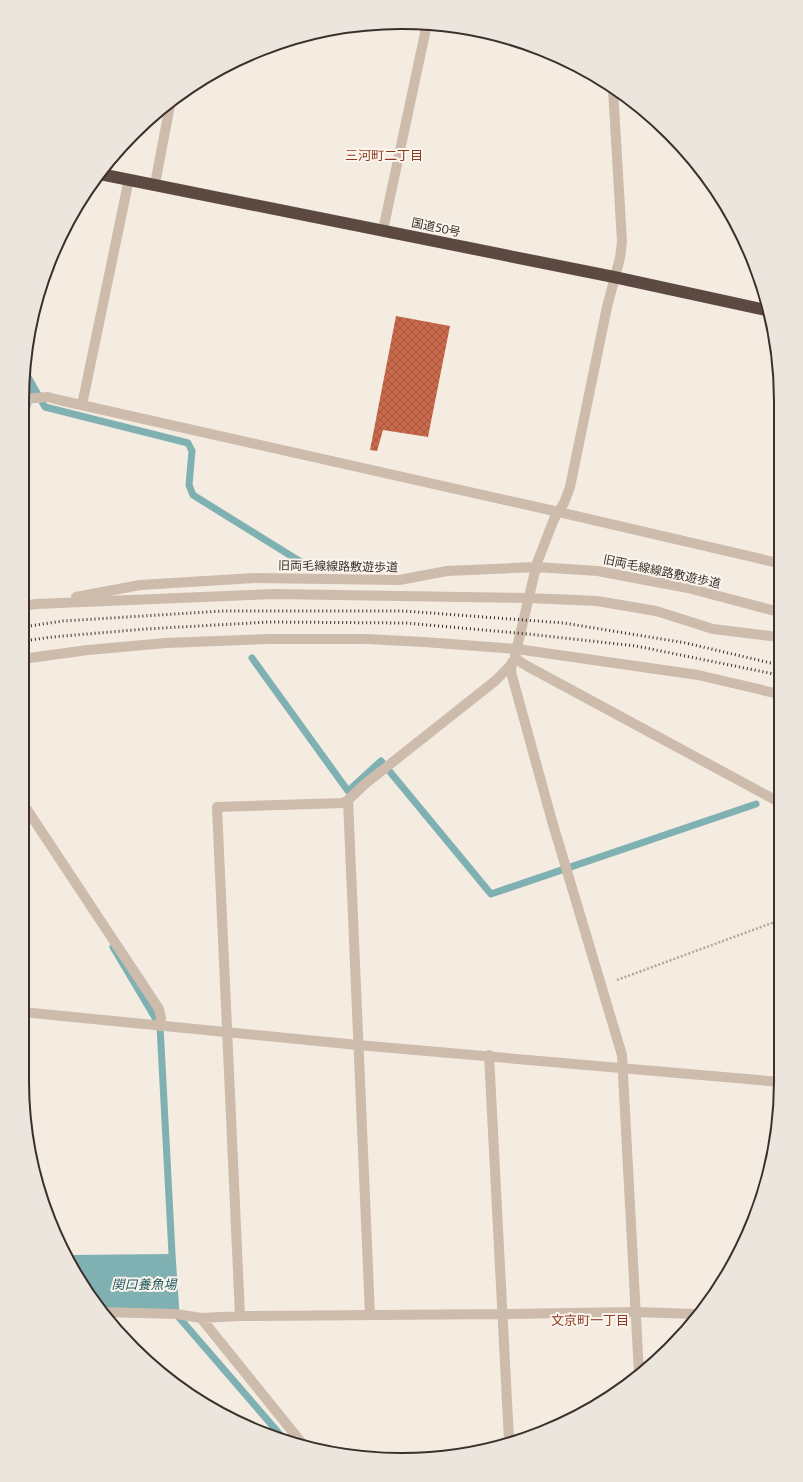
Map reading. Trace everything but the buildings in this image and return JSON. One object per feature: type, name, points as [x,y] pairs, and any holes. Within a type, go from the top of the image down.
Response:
[{"type":"highway","name":"国道50号","points":[[106,175],[614,277],[762,309]]},
{"type":"street","points":[[383,230],[426,30]]},
{"type":"street","points":[[613,96],[622,242],[620,258],[614,277],[570,487],[559,512],[554,519],[536,567],[516,652],[511,665],[511,672],[552,821],[622,1054],[639,1368]]},
{"type":"street","points":[[155,184],[169,111]]},
{"type":"street","points":[[82,405],[129,179]]},
{"type":"street","points":[[29,398],[48,397],[774,562]]},
{"type":"street","name":"旧両毛線線路敷遊歩道","points":[[29,605],[140,585],[254,578],[399,580],[447,571],[536,567],[598,571],[688,588],[774,611]]},
{"type":"street","name":"旧両毛線線路敷遊歩道","points":[[36,604],[274,594],[529,598],[597,601],[648,609],[713,629],[774,636]]},
{"type":"street","points":[[29,658],[88,650],[166,643],[269,639],[367,639],[440,642],[698,675],[774,693]]},
{"type":"street","points":[[516,652],[519,661],[527,666],[774,799]]},
{"type":"street","points":[[240,1316],[217,807],[343,803],[495,681],[511,665]]},
{"type":"street","points":[[348,800],[370,1315]]},
{"type":"street","points":[[29,813],[159,1010],[161,1018],[160,1026]]},
{"type":"street","points":[[29,1013],[358,1045],[489,1055],[774,1081]]},
{"type":"street","points":[[489,1055],[510,1436]]},
{"type":"street","points":[[110,1312],[176,1314],[201,1318],[240,1316],[635,1312],[692,1314]]},
{"type":"street","points":[[201,1318],[298,1438]]},
{"type":"path","points":[[602,986],[774,922]]},
{"type":"water","name":"関口養魚場","points":[[172,1254],[176,1314],[110,1312],[92,1287],[72,1255]]},
{"type":"waterway","points":[[30,380],[45,407],[188,443],[192,451],[189,485],[193,495],[309,567]]},
{"type":"waterway","points":[[29,397],[32,385]]},
{"type":"waterway","points":[[252,658],[348,791],[381,761],[491,894],[756,804]]},
{"type":"waterway","points":[[113,947],[160,1026],[176,1314],[277,1431]]},
{"type":"railway","points":[[29,626],[63,621],[222,611],[404,611],[564,623],[686,643],[774,664]]},
{"type":"railway","points":[[29,640],[145,629],[269,622],[406,623],[636,646],[774,674]]},
{"type":"district","name":"三河町二丁目","points":[[384,155]]},
{"type":"district","name":"文京町一丁目","points":[[590,1320]]}]
